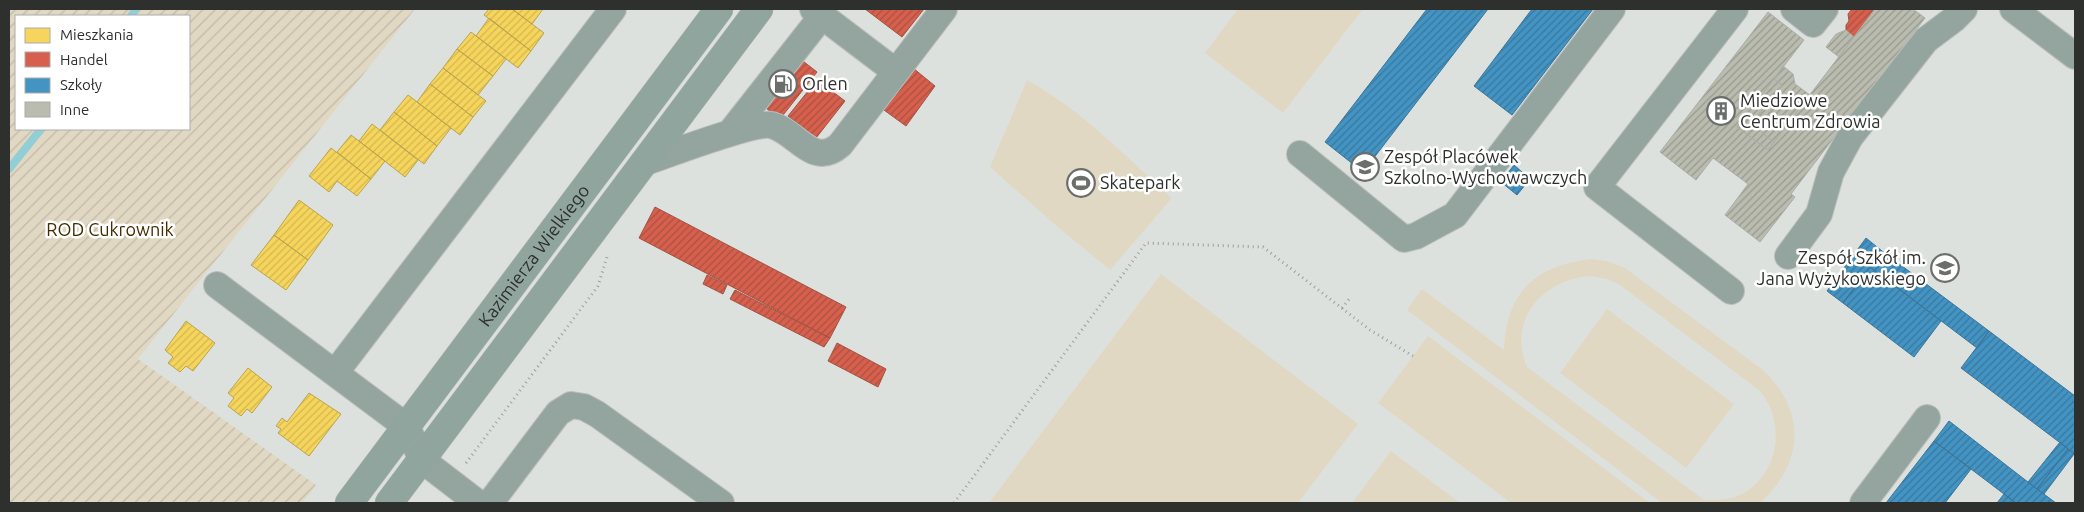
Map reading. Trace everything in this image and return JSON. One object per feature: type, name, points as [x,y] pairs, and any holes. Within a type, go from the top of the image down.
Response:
[{"type":"main road","name":"Kazimierza Wielkiego","points":[[349,503],[719,9]]},
{"type":"main road","name":"Kazimierza Wielkiego","points":[[390,503],[759,9]]},
{"type":"street","points":[[335,373],[613,9]]},
{"type":"street","points":[[643,163],[730,133],[754,126],[770,125],[784,130],[820,154],[831,153],[840,145],[944,9]]},
{"type":"street","points":[[1300,154],[1404,239],[1416,236],[1455,215],[1612,9]]},
{"type":"street","points":[[1731,291],[1597,187],[1735,9]]},
{"type":"street","points":[[1794,9],[1813,24],[1825,9]]},
{"type":"street","points":[[1788,256],[1819,214],[1834,165],[1850,137],[1926,40],[1964,9]]},
{"type":"street","points":[[2014,9],[2075,56]]},
{"type":"street","points":[[730,133],[817,12],[896,72]]},
{"type":"street","points":[[217,284],[407,427],[422,460],[478,503]]},
{"type":"street","points":[[490,503],[558,414],[571,405],[584,407],[597,414],[721,503]]},
{"type":"street","points":[[1862,503],[1927,418]]},
{"type":"path","points":[[954,503],[1146,243],[1263,247],[1370,330],[1413,356]]},
{"type":"path","points":[[451,483],[598,286],[607,254]]},
{"type":"path","points":[[1342,308],[1350,298]]},
{"type":"green space","name":"ROD Cukrownik","points":[[9,9],[415,9],[138,359],[316,485],[302,503],[9,503]]},
{"type":"green space","points":[[1238,9],[1363,9],[1283,113],[1205,53]]},
{"type":"green space","name":"Skatepark","points":[[1027,80],[1066,105],[1085,120],[1172,198],[1110,270],[990,167]]},
{"type":"green space","points":[[1590,259],[1607,261],[1625,268],[1763,370],[1777,386],[1787,403],[1793,420],[1792,455],[1785,472],[1775,488],[1760,503],[1662,503],[1407,310],[1422,289],[1504,350],[1510,313],[1517,298],[1539,276],[1553,268]],"holes":[[[1590,276],[1607,279],[1620,285],[1760,391],[1774,419],[1776,434],[1770,463],[1763,476],[1752,487],[1738,496],[1721,500],[1704,500],[1527,367],[1522,349],[1522,333],[1526,318],[1533,305],[1544,294],[1558,285],[1573,279]]]},
{"type":"green space","points":[[1161,274],[1358,424],[1298,503],[989,503]]},
{"type":"green space","points":[[1607,309],[1734,404],[1686,468],[1560,373]]},
{"type":"green space","points":[[1428,336],[1650,503],[1511,503],[1378,403]]},
{"type":"green space","points":[[1391,451],[1460,503],[1352,503]]},
{"type":"building: Mieszkania","points":[[489,9],[512,9],[544,33],[531,51],[484,15]]},
{"type":"building: Mieszkania","points":[[512,9],[543,9],[532,24]]},
{"type":"building: Mieszkania","points":[[489,18],[531,51],[518,68],[476,36]]},
{"type":"building: Mieszkania","points":[[471,32],[506,59],[493,76],[457,49]]},
{"type":"building: Mieszkania","points":[[457,49],[493,76],[478,95],[443,68]]},
{"type":"building: Mieszkania","points":[[443,68],[486,101],[473,117],[430,84]]},
{"type":"building: Mieszkania","points":[[430,84],[473,117],[460,135],[417,102]]},
{"type":"building: Mieszkania","points":[[408,95],[451,128],[437,146],[394,112]]},
{"type":"building: Mieszkania","points":[[394,112],[437,146],[424,164],[380,130]]},
{"type":"building: Mieszkania","points":[[372,124],[418,160],[405,177],[359,141]]},
{"type":"building: Mieszkania","points":[[351,135],[385,161],[371,179],[337,152]]},
{"type":"building: Mieszkania","points":[[331,148],[371,179],[357,196],[337,181],[329,192],[309,176]]},
{"type":"building: Mieszkania","points":[[299,200],[333,225],[308,260],[274,235]]},
{"type":"building: Mieszkania","points":[[274,235],[308,260],[286,290],[251,265]]},
{"type":"building: Mieszkania","points":[[186,321],[215,343],[193,371],[186,366],[180,372],[168,363],[173,357],[165,350]]},
{"type":"building: Mieszkania","points":[[248,368],[272,387],[252,413],[247,409],[241,416],[228,406],[234,398],[228,393]]},
{"type":"building: Mieszkania","points":[[309,393],[341,414],[309,456],[278,433],[281,429],[276,426],[282,418],[287,422]]},
{"type":"building: Handel","points":[[865,9],[924,9],[902,37]]},
{"type":"building: Handel","points":[[1852,9],[1875,9],[1854,37],[1846,30],[1846,25],[1849,21],[1848,14]]},
{"type":"building: Handel","points":[[785,47],[817,72],[780,119],[748,94]]},
{"type":"building: Handel","points":[[913,68],[935,86],[906,126],[884,110]]},
{"type":"building: Handel","points":[[817,80],[845,101],[816,138],[788,116]]},
{"type":"building: Handel","points":[[655,207],[846,307],[830,338],[639,238]]},
{"type":"building: Handel","points":[[707,275],[727,285],[723,294],[703,284]]},
{"type":"building: Handel","points":[[735,290],[830,338],[824,347],[730,299]]},
{"type":"building: Handel","points":[[837,343],[886,369],[878,387],[828,361]]},
{"type":"building: Szkoły","points":[[1427,9],[1488,9],[1363,172],[1325,142]]},
{"type":"building: Szkoły","points":[[1532,9],[1593,9],[1512,115],[1474,86]]},
{"type":"building: Szkoły","points":[[1514,165],[1530,179],[1517,195],[1501,182]]},
{"type":"building: Szkoły","points":[[1866,238],[1882,251],[1843,303],[1827,291]]},
{"type":"building: Szkoły","points":[[1882,251],[1989,331],[1977,348],[1870,267]]},
{"type":"building: Szkoły","points":[[1870,267],[1941,321],[1914,357],[1843,303]]},
{"type":"building: Szkoły","points":[[1989,331],[2075,396],[2075,454],[1961,368]]},
{"type":"building: Szkoły","points":[[1949,421],[2056,503],[2016,503],[1934,441]]},
{"type":"building: Szkoły","points":[[1934,441],[1971,469],[1945,503],[1886,503]]},
{"type":"building: Szkoły","points":[[2060,442],[2068,449],[2037,489],[2028,482]]},
{"type":"building: Szkoły","points":[[2068,449],[2074,454],[2044,494],[2037,489]]},
{"type":"building: Szkoły","points":[[2004,494],[2016,503],[1997,503]]},
{"type":"building: Inne","name":"Miedziowe Centrum Zdrowia","points":[[1875,9],[1913,9],[1925,18],[1791,194],[1795,197],[1760,242],[1725,215],[1748,184],[1713,158],[1696,180],[1660,152],[1768,12],[1804,40],[1737,127],[1768,150]]},
{"type":"building: Inne","points":[[1846,30],[1854,37],[1839,57],[1826,47],[1836,34]]},
{"type":"building: Inne","points":[[1783,66],[1793,74],[1795,84],[1810,95],[1774,142],[1762,133],[1765,129],[1763,118],[1758,115],[1782,85],[1774,79]]},
{"type":"building: Inne","points":[[1774,79],[1782,85],[1758,115],[1763,118],[1765,129],[1762,133],[1774,142],[1768,150],[1737,127]]},
{"type":"waterway","points":[[132,15],[136,9]]},
{"type":"waterway","points":[[9,169],[40,130]]},
{"type":"place","name":"Orlen","points":[[783,84]]},
{"type":"place","name":"Miedziowe Centrum Zdrowia","points":[[1721,111]]},
{"type":"place","name":"Zespół Placówek Szkolno-Wychowawczych","points":[[1365,167]]},
{"type":"place","name":"Skatepark","points":[[1081,183]]},
{"type":"place","name":"Zespół Szkół im. Jana Wyżykowskiego","points":[[1945,268]]}]
